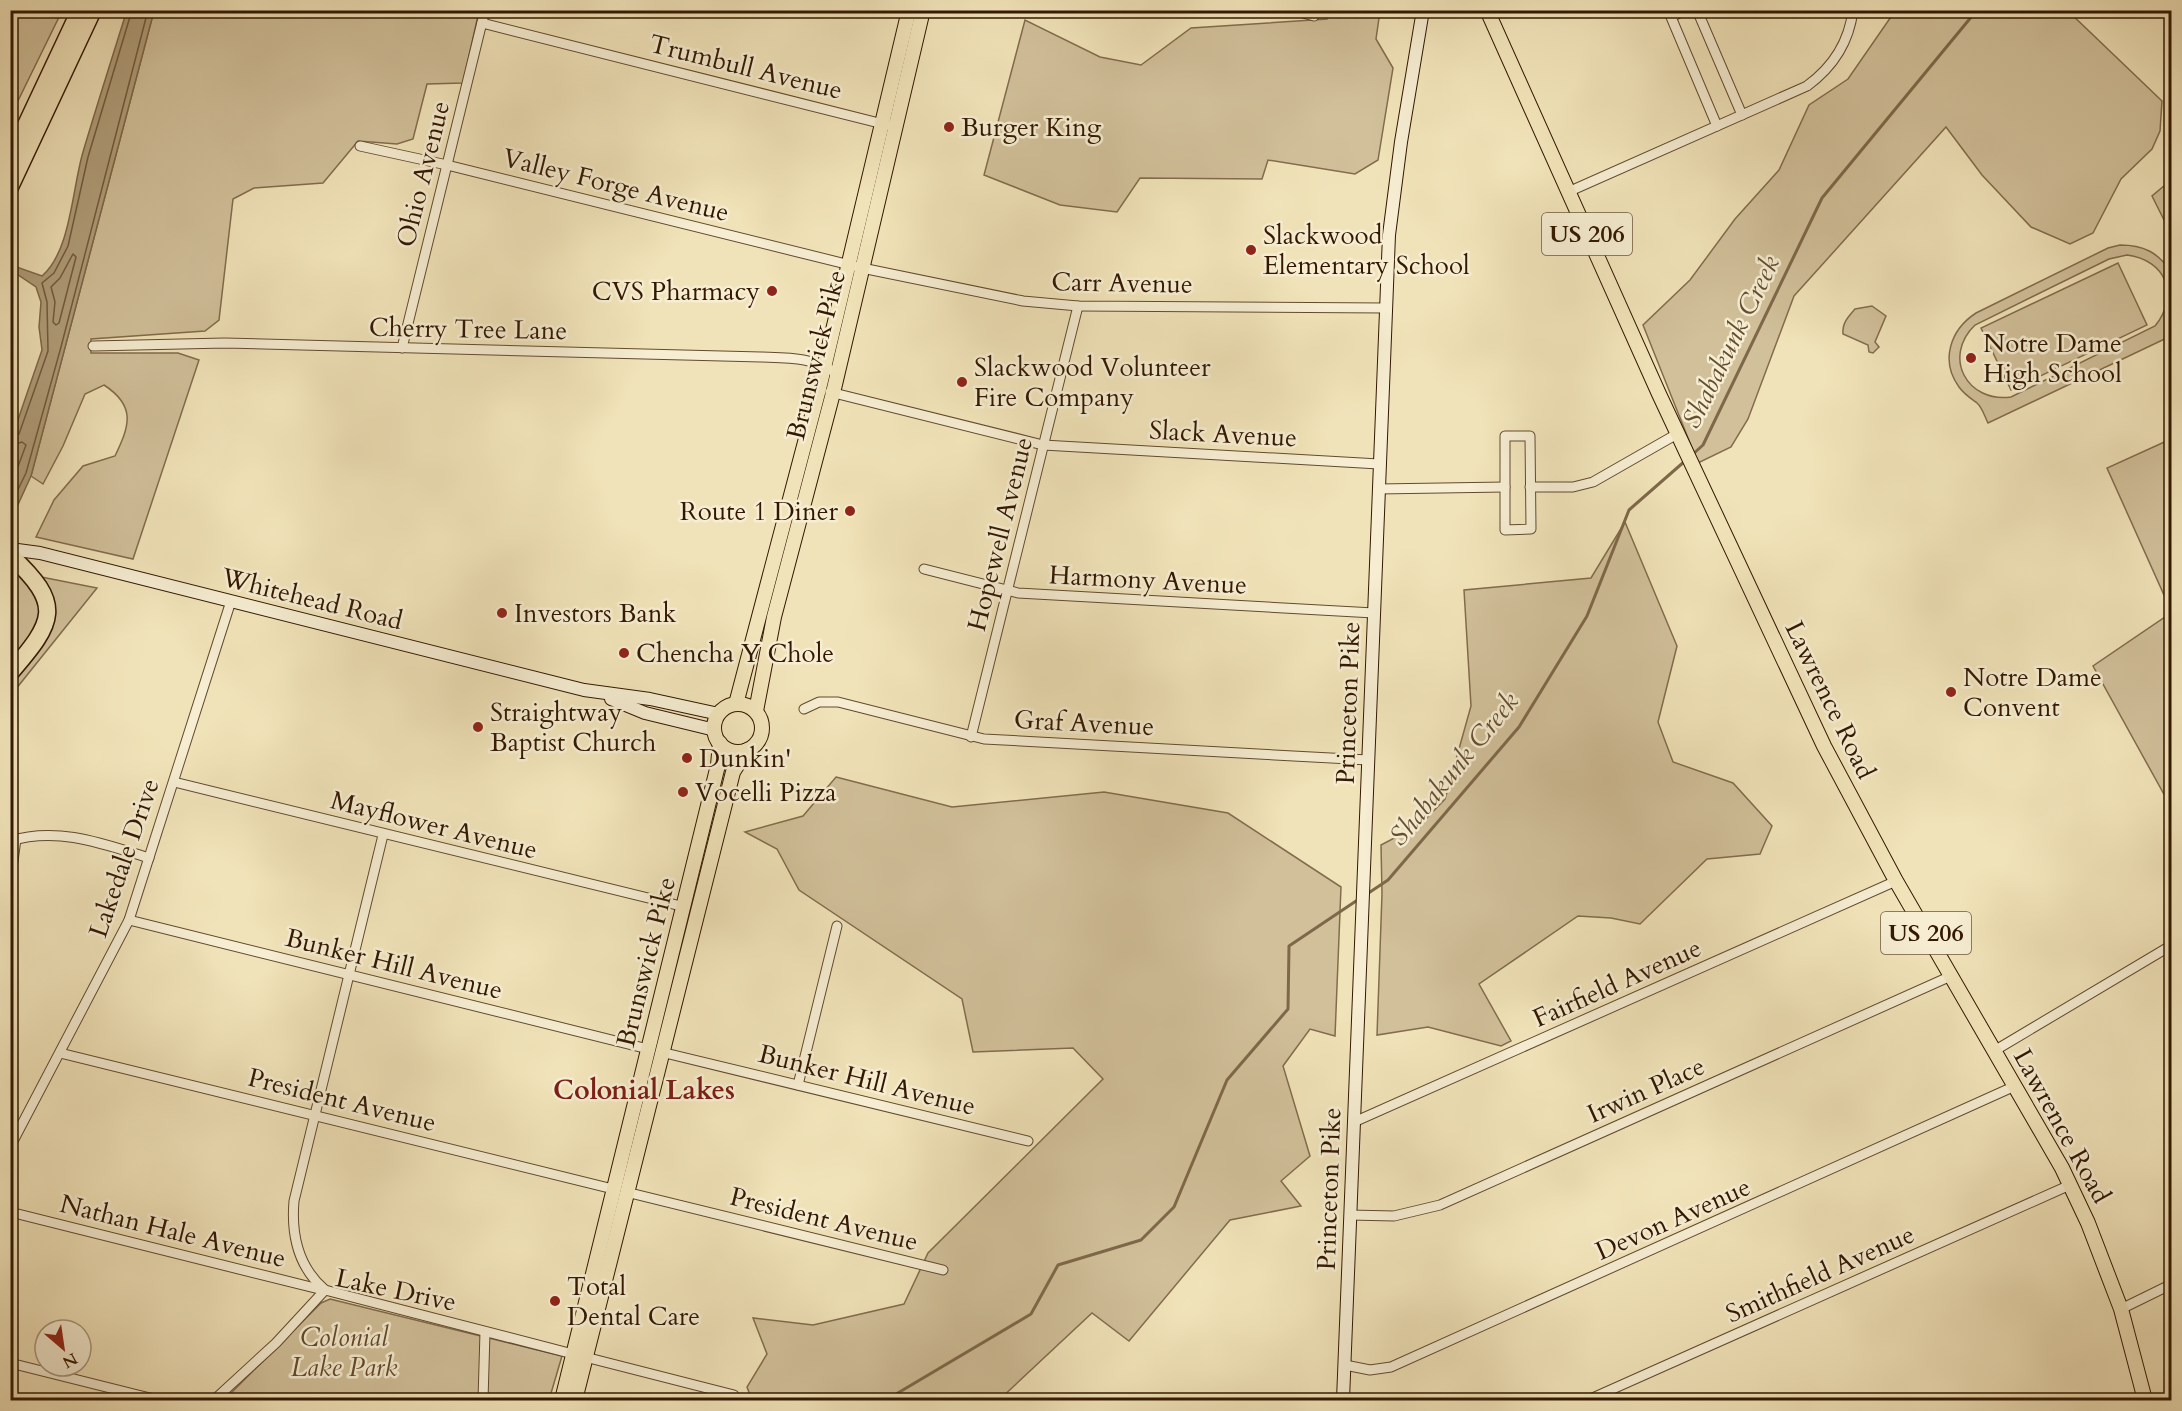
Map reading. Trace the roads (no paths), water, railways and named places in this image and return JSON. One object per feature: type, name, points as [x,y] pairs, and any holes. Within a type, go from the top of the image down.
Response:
[{"type":"highway","points":[[10,159],[80,10]]},
{"type":"highway","points":[[10,187],[93,10]]},
{"type":"highway","points":[[10,555],[37,581],[48,609],[44,630],[10,673]]},
{"type":"main road","name":"Brunswick Pike","points":[[736,704],[833,393],[862,268],[909,10]]},
{"type":"main road","name":"Brunswick Pike","points":[[756,711],[824,364],[848,263],[923,10]]},
{"type":"main road","name":"Princeton Pike","points":[[1343,1401],[1385,308],[1393,188],[1423,10]]},
{"type":"main road","name":"Lawrence Road","points":[[1487,10],[1677,434],[1824,746],[1896,881],[2070,1185],[2101,1255],[2121,1308],[2145,1401]]},
{"type":"main road","name":"Whitehead Road","points":[[10,549],[40,553],[602,694],[650,699],[719,714]]},
{"type":"main road","name":"Whitehead Road","points":[[602,694],[645,713],[715,730]]},
{"type":"main road","points":[[736,704],[756,711],[762,721],[762,733],[756,743],[747,750],[729,751],[720,743],[715,730],[719,714],[736,704]]},
{"type":"main road","name":"Brunswick Pike","points":[[562,1401],[579,1356],[654,1050],[718,765],[720,743]]},
{"type":"main road","name":"Brunswick Pike","points":[[654,1050],[733,772],[747,750]]},
{"type":"main road","name":"Brunswick Pike","points":[[575,1401],[579,1356]]},
{"type":"street","name":"Ohio Avenue","points":[[402,348],[485,10]]},
{"type":"street","points":[[1292,10],[1314,16]]},
{"type":"street","points":[[1685,10],[1671,17],[1717,126]]},
{"type":"street","points":[[1697,10],[1742,115]]},
{"type":"street","points":[[1568,192],[1802,89],[1820,77],[1840,52],[1850,28],[1853,10]]},
{"type":"street","name":"Trumbull Avenue","points":[[482,23],[888,125]]},
{"type":"street","name":"Valley Forge Avenue","points":[[360,146],[447,165],[862,268]]},
{"type":"street","name":"Carr Avenue","points":[[862,268],[1023,301],[1078,306],[1385,308]]},
{"type":"street","name":"Hopewell Avenue","points":[[971,737],[1078,306]]},
{"type":"street","name":"Cherry Tree Lane","points":[[93,346],[225,343],[761,357],[806,359],[824,364],[837,374]]},
{"type":"street","name":"Slack Avenue","points":[[819,389],[1043,445],[1379,464]]},
{"type":"street","points":[[1530,487],[1573,486],[1593,482],[1677,434]]},
{"type":"street","points":[[1505,436],[1530,436],[1531,529],[1505,530],[1505,487],[1505,436]]},
{"type":"street","points":[[1378,489],[1505,487]]},
{"type":"street","name":"Harmony Avenue","points":[[924,569],[1008,591],[1374,613]]},
{"type":"street","name":"Lakedale Drive","points":[[10,1147],[129,920],[231,601]]},
{"type":"street","name":"Graf Avenue","points":[[804,709],[819,702],[838,702],[971,737],[1368,760]]},
{"type":"street","name":"Mayflower Avenue","points":[[174,782],[383,835],[685,907]]},
{"type":"street","points":[[325,1290],[310,1275],[302,1261],[292,1217],[383,835]]},
{"type":"street","points":[[10,883],[14,840],[70,836],[149,858]]},
{"type":"street","name":"Fairfield Avenue","points":[[1354,1122],[1896,881]]},
{"type":"street","name":"Bunker Hill Avenue","points":[[129,920],[1028,1141]]},
{"type":"street","points":[[798,1085],[837,926]]},
{"type":"street","points":[[1994,1051],[2172,945]]},
{"type":"street","name":"Irwin Place","points":[[1350,1215],[1394,1216],[1440,1205],[1951,976]]},
{"type":"street","name":"President Avenue","points":[[60,1053],[943,1270]]},
{"type":"street","name":"Devon Avenue","points":[[1344,1365],[1370,1370],[1391,1367],[2015,1086]]},
{"type":"street","name":"Smithfield Avenue","points":[[1588,1401],[2070,1185]]},
{"type":"street","name":"Nathan Hale Avenue","points":[[10,1212],[325,1290]]},
{"type":"street","points":[[2121,1308],[2172,1284]]},
{"type":"street","name":"Lake Drive","points":[[214,1401],[276,1343],[325,1290],[734,1395]]},
{"type":"street","points":[[483,1401],[485,1332]]},
{"type":"street","points":[[10,1364],[158,1401]]},
{"type":"water","points":[[127,10],[154,11],[31,476],[11,520],[11,440],[42,350],[39,327],[41,302],[36,287],[11,270],[11,265],[42,276],[52,265],[59,251],[65,236],[83,152]]},
{"type":"waterway","name":"Shabakunk Creek","points":[[1692,455],[1703,445],[1822,198],[1977,10]]},
{"type":"waterway","name":"Shabakunk Creek","points":[[1367,894],[1388,880],[1519,727],[1587,616],[1629,510],[1685,461]]},
{"type":"waterway","name":"Shabakunk Creek","points":[[886,1400],[1031,1314],[1058,1265],[1141,1240],[1174,1207],[1227,1080],[1288,1009],[1289,946],[1359,899]]},
{"type":"place","name":"Burger King","points":[[949,127]]},
{"type":"place","name":"Slackwood Elementary School","points":[[1251,250]]},
{"type":"place","name":"CVS Pharmacy","points":[[772,291]]},
{"type":"place","name":"Notre Dame High School","points":[[1971,358]]},
{"type":"place","name":"Slackwood Volunteer Fire Company","points":[[962,382]]},
{"type":"place","name":"Route 1 Diner","points":[[850,511]]},
{"type":"place","name":"Investors Bank","points":[[502,613]]},
{"type":"place","name":"Chencha Y Chole","points":[[624,653]]},
{"type":"place","name":"Notre Dame Convent","points":[[1951,692]]},
{"type":"place","name":"Straightway Baptist Church","points":[[478,727]]},
{"type":"place","name":"Dunkin'","points":[[687,758]]},
{"type":"place","name":"Vocelli Pizza","points":[[683,792]]},
{"type":"place","name":"Total Dental Care","points":[[555,1301]]},
{"type":"district","name":"Colonial Lakes","points":[[644,1090]]},
{"type":"park label","name":"Colonial Lake Park","points":[[344,1352]]}]
